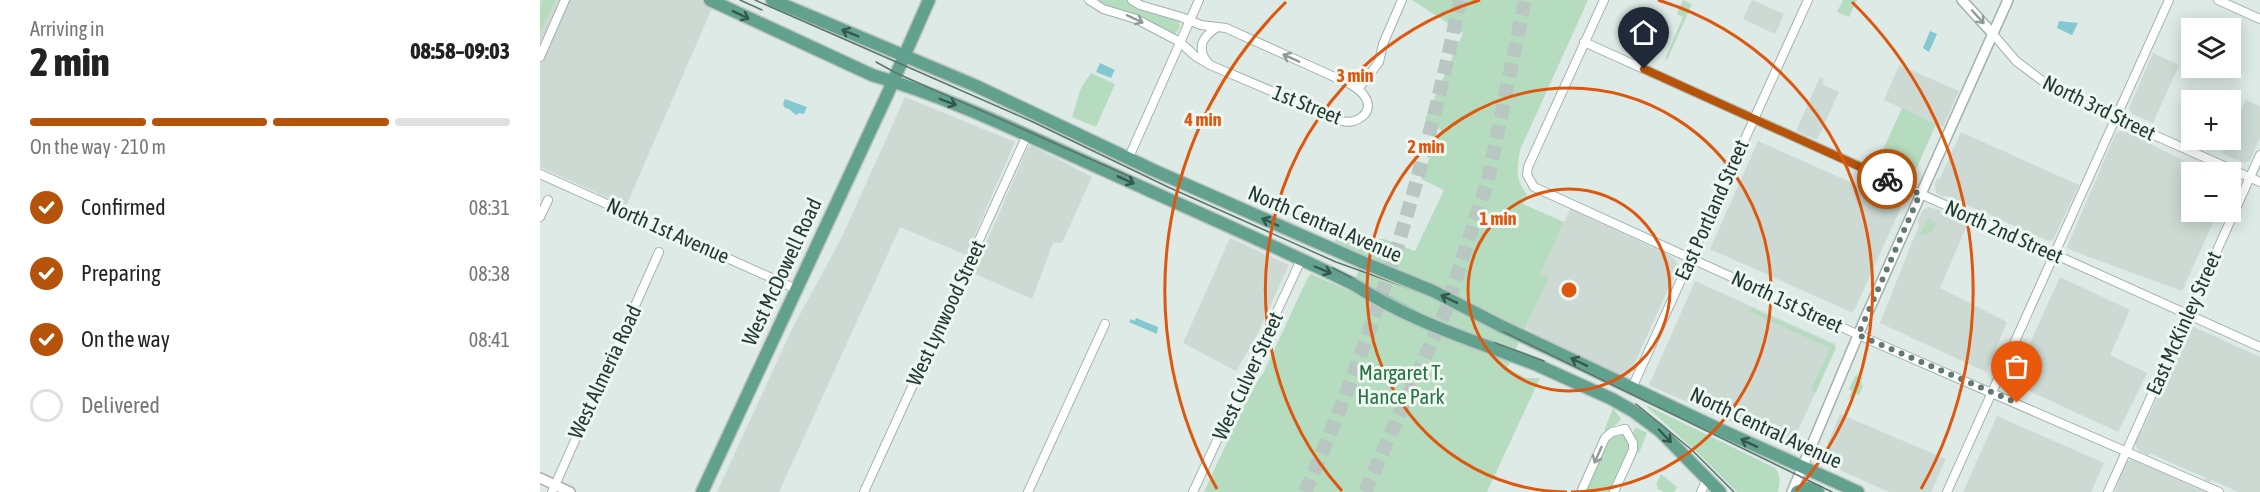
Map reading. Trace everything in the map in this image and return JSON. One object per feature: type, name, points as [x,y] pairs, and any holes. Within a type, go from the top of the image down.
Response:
[{"type":"main road","name":"North Central Avenue","points":[[710,0],[872,75],[896,75],[1230,226],[1353,284],[1418,320],[1546,369],[1612,399],[1660,431],[1720,492]]},
{"type":"main road","name":"North Central Avenue","points":[[771,0],[1029,110],[1227,203],[1433,291],[1632,388],[1858,492]]},
{"type":"main road","name":"West McDowell Road","points":[[702,492],[929,0]]},
{"type":"main road","points":[[1795,492],[1808,488],[1816,491]]},
{"type":"street","points":[[540,57],[565,0]]},
{"type":"street","points":[[1089,0],[1103,9],[1136,18],[1180,42]]},
{"type":"street","points":[[1132,0],[1140,5],[1190,21]]},
{"type":"street","points":[[1129,157],[1199,0]]},
{"type":"street","points":[[1358,89],[1379,62],[1383,44],[1402,0]]},
{"type":"street","points":[[1584,42],[1604,0]]},
{"type":"street","name":"East Portland Street","points":[[1632,388],[1808,0]]},
{"type":"street","name":"North 3rd Street","points":[[1962,0],[2016,61],[2066,97],[2260,182]]},
{"type":"street","points":[[1795,492],[1858,335],[2008,0]]},
{"type":"street","points":[[1947,492],[2169,0]]},
{"type":"street","points":[[2218,0],[2260,19]]},
{"type":"street","name":"1st Street","points":[[1180,42],[1195,56],[1210,65],[1347,122],[1357,121],[1365,112],[1367,100],[1358,89],[1226,28],[1201,26],[1190,21]]},
{"type":"street","points":[[1210,65],[1203,57],[1202,43],[1208,33],[1215,28]]},
{"type":"street","name":"North 2nd Street","points":[[1584,42],[2260,347]]},
{"type":"street","name":"North 1st Street","points":[[1584,42],[1528,166],[1527,175],[1534,187],[1858,335],[2219,492]]},
{"type":"street","name":"West Lynwood Street","points":[[864,492],[1027,135]]},
{"type":"street","name":"East McKinley Street","points":[[2108,492],[2260,155]]},
{"type":"street","name":"North 1st Avenue","points":[[540,174],[796,289]]},
{"type":"street","points":[[540,217],[548,200]]},
{"type":"street","name":"West Almeria Road","points":[[554,488],[660,252]]},
{"type":"street","name":"West Culver Street","points":[[1193,492],[1302,260]]},
{"type":"street","points":[[1028,492],[1105,324]]},
{"type":"street","points":[[1625,429],[1633,411]]},
{"type":"street","points":[[1581,492],[1605,438],[1612,432],[1625,429]]},
{"type":"street","points":[[1614,492],[1633,450],[1633,443],[1625,429]]},
{"type":"street","points":[[540,478],[554,488],[570,492]]},
{"type":"street","points":[[1701,492],[1707,479]]},
{"type":"shaded area","points":[[540,0],[702,0],[713,6],[626,206],[540,167]]},
{"type":"shaded area","points":[[1752,0],[1784,14],[1775,34],[1743,19]]},
{"type":"shaded area","points":[[2153,53],[2179,65],[2153,123],[2133,114],[2129,108]]},
{"type":"shaded area","points":[[1899,65],[1959,91],[1943,127],[1884,100]]},
{"type":"shaded area","points":[[1820,77],[1824,79],[1822,84],[1839,92],[1817,140],[1796,131]]},
{"type":"shaded area","points":[[905,97],[1015,142],[966,255],[900,227],[779,492],[717,492],[792,329],[842,237]]},
{"type":"shaded area","points":[[2246,100],[2260,106],[2260,138],[2250,161],[2243,163],[2222,153],[2223,150],[2241,150],[2241,111]]},
{"type":"shaded area","points":[[2120,131],[2126,132],[2187,162],[2181,162],[2181,222],[2213,222],[2182,291],[2067,247],[2115,135]]},
{"type":"shaded area","points":[[1961,132],[2079,185],[2053,240],[2049,241],[1936,193],[1936,180],[1940,178]]},
{"type":"shaded area","points":[[1758,141],[1902,205],[1853,313],[1710,249]]},
{"type":"shaded area","points":[[1031,145],[1092,177],[1062,243],[1053,243],[1032,299],[973,273],[1027,149]]},
{"type":"shaded area","points":[[1928,207],[1940,210],[1941,214],[1967,225],[1940,288],[2007,322],[1986,372],[1880,323],[1919,225],[1918,221],[1923,210]]},
{"type":"shaded area","points":[[1570,209],[1671,256],[1678,264],[1630,373],[1625,377],[1563,350],[1526,328],[1548,277],[1541,273]]},
{"type":"shaded area","points":[[1230,238],[1289,265],[1255,339],[1236,371],[1183,343]]},
{"type":"shaded area","points":[[2060,277],[2130,310],[2110,355],[2147,373],[2118,432],[2012,383]]},
{"type":"shaded area","points":[[1695,281],[1835,344],[1836,348],[1790,448],[1649,385]]},
{"type":"shaded area","points":[[2194,327],[2260,357],[2260,492],[2238,492],[2212,480],[2209,482],[2205,480],[2206,478],[2151,454],[2140,452],[2136,447],[2135,439],[2139,431],[2142,431],[2187,332]]},
{"type":"shaded area","points":[[1840,414],[1946,459],[1931,492],[1889,492],[1831,466],[1824,453]]},
{"type":"shaded area","points":[[1997,416],[2104,463],[2091,492],[1963,492]]},
{"type":"shaded area","points":[[2131,460],[2205,492],[2115,492],[2125,463]]},
{"type":"green space","points":[[543,0],[556,0],[540,32],[540,7]]},
{"type":"green space","points":[[1092,0],[1128,0],[1153,13],[1179,21],[1180,27],[1174,36],[1134,15]]},
{"type":"green space","name":"Margaret T. Hance Park","points":[[1412,0],[1588,0],[1520,150],[1518,162],[1520,184],[1527,194],[1523,204],[1564,222],[1541,273],[1549,277],[1507,368],[1526,378],[1540,378],[1487,492],[1204,492],[1308,277],[1311,274],[1350,291],[1365,256],[1334,243],[1340,232],[1372,239],[1384,239],[1415,251],[1444,190],[1421,179],[1441,130],[1425,119],[1463,33]]},
{"type":"green space","points":[[1683,0],[1692,4],[1667,60],[1665,59],[1683,17],[1677,14]]},
{"type":"green space","points":[[1843,0],[1857,0],[1849,17],[1837,12]]},
{"type":"green space","points":[[1650,30],[1653,31],[1652,35],[1659,38],[1660,43],[1653,54],[1652,50],[1649,52],[1641,49]]},
{"type":"green space","points":[[1091,73],[1115,84],[1096,127],[1072,117],[1081,88]]},
{"type":"green space","points":[[1902,108],[1936,124],[1915,172],[1880,156]]},
{"type":"green space","points":[[1928,218],[1937,224],[1932,228],[1933,231],[1919,236]]},
{"type":"green space","points":[[1752,308],[1834,345],[1835,349],[1816,392],[1810,391],[1830,348],[1748,311]]},
{"type":"green space","points":[[1856,375],[1864,378],[1861,380],[1863,386],[1859,395],[1854,393],[1851,398],[1849,397],[1852,391],[1849,389]]},
{"type":"green space","points":[[1648,406],[1775,468],[1780,479],[1778,492],[1737,492]]},
{"type":"green space","points":[[1613,408],[1621,419],[1604,431]]},
{"type":"green space","points":[[1637,428],[1647,433],[1639,453],[1636,451],[1634,435],[1634,429]]},
{"type":"green space","points":[[1613,434],[1627,436],[1631,447],[1610,492],[1585,492],[1609,439]]},
{"type":"green space","points":[[1661,474],[1677,487],[1674,492],[1657,489],[1656,484]]},
{"type":"water","points":[[2059,21],[2078,23],[2072,35],[2057,28]]},
{"type":"water","points":[[1930,31],[1937,34],[1929,52],[1923,48]]},
{"type":"water","points":[[1100,63],[1115,70],[1111,78],[1096,72]]},
{"type":"water","points":[[785,99],[807,107],[804,114],[796,115],[785,108],[783,104]]},
{"type":"water","points":[[1136,318],[1158,327],[1157,334],[1129,322],[1131,319],[1135,321]]},
{"type":"tunnel","points":[[1305,492],[1354,373],[1396,250],[1431,126],[1460,0]]},
{"type":"tunnel","points":[[1365,492],[1445,312],[1488,180],[1525,0]]},
{"type":"tram line","points":[[740,0],[762,10]]},
{"type":"tram line","points":[[755,0],[1033,122],[1168,187],[1336,262],[1428,295],[1832,492]]},
{"type":"tram line","points":[[876,62],[1133,178]]},
{"type":"tram line","points":[[1333,268],[1431,319],[1544,361]]},
{"type":"tram line","points":[[1636,404],[1692,450],[1734,492]]},
{"type":"way so far","points":[[1887,179],[1920,194],[1858,335],[2017,403]]},
{"type":"route","points":[[1644,69],[1887,179]]}]
